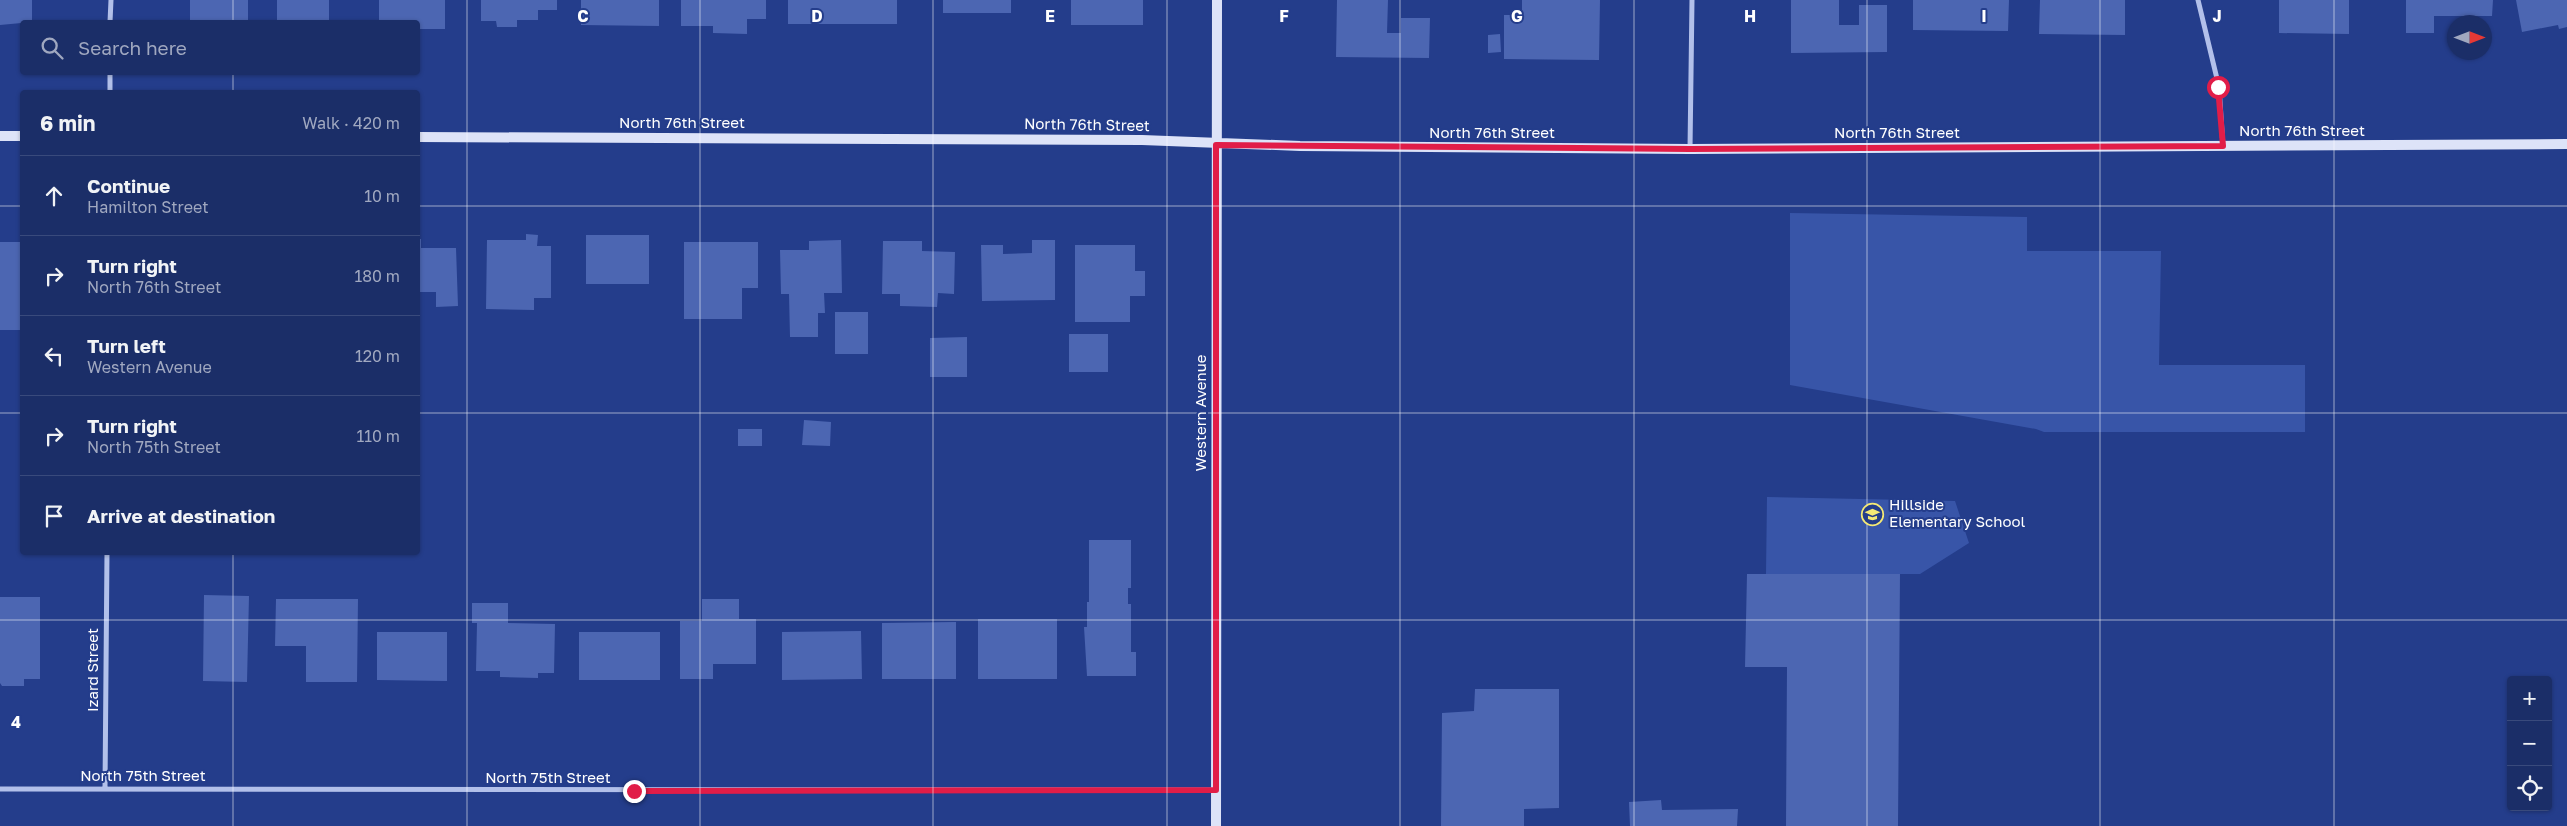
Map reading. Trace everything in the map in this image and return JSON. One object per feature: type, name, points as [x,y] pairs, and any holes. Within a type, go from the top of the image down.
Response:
[{"type":"street","points":[[110,0],[110,20]]},
{"type":"street","name":"Western Avenue","points":[[1216,826],[1217,0]]},
{"type":"street","points":[[1690,149],[1692,0]]},
{"type":"street","points":[[2198,0],[2218,87],[2223,146]]},
{"type":"street","points":[[110,75],[110,90]]},
{"type":"street","points":[[0,136],[20,136]]},
{"type":"street","name":"North 76th Street","points":[[420,137],[1132,140],[1216,145],[1690,149],[2567,144]]},
{"type":"street","name":"Izard Street","points":[[105,788],[107,555]]},
{"type":"street","name":"North 75th Street","points":[[0,788],[1216,790]]},
{"type":"shaded area","points":[[1790,213],[2027,217],[2027,251],[2161,251],[2159,365],[2305,365],[2305,432],[2044,432],[1790,385]]},
{"type":"shaded area","points":[[1767,497],[1955,501],[1969,543],[1920,574],[1766,574]]},
{"type":"building","points":[[0,0],[32,0],[32,20],[20,20],[20,23],[0,25]]},
{"type":"building","points":[[190,0],[248,0],[248,20],[190,20]]},
{"type":"building","points":[[277,0],[329,0],[329,20],[277,20]]},
{"type":"building","points":[[379,0],[445,0],[445,29],[420,29],[420,20],[379,20]]},
{"type":"building","points":[[481,0],[557,0],[557,10],[538,10],[538,20],[517,20],[517,27],[497,27],[496,21],[481,21]]},
{"type":"building","points":[[581,0],[659,0],[659,26],[581,25]]},
{"type":"building","points":[[681,0],[766,0],[766,19],[747,19],[747,34],[713,33],[713,26],[681,26]]},
{"type":"building","points":[[788,0],[897,0],[897,24],[788,24]]},
{"type":"building","points":[[943,0],[1011,0],[1011,13],[943,13]]},
{"type":"building","points":[[1071,0],[1143,0],[1143,25],[1071,25]]},
{"type":"building","points":[[1337,0],[1388,0],[1387,33],[1401,33],[1401,18],[1430,18],[1429,58],[1336,57]]},
{"type":"building","points":[[1522,0],[1600,0],[1599,60],[1504,59],[1504,15],[1522,15]]},
{"type":"building","points":[[1791,0],[1839,0],[1839,25],[1859,25],[1859,5],[1887,5],[1887,52],[1791,53]]},
{"type":"building","points":[[1913,0],[2009,0],[2008,31],[1913,30]]},
{"type":"building","points":[[2040,0],[2125,0],[2125,35],[2039,34]]},
{"type":"building","points":[[2279,0],[2349,0],[2349,34],[2279,33]]},
{"type":"building","points":[[2406,0],[2493,0],[2492,16],[2434,16],[2434,33],[2406,33]]},
{"type":"building","points":[[2516,0],[2567,0],[2567,27],[2559,29],[2558,25],[2522,32]]},
{"type":"building","points":[[1500,34],[1501,52],[1488,53],[1488,35]]},
{"type":"building","points":[[526,234],[538,235],[537,246],[551,246],[551,298],[534,298],[534,310],[486,309],[487,240],[526,240]]},
{"type":"building","points":[[586,235],[649,235],[649,284],[586,284]]},
{"type":"building","points":[[420,239],[421,248],[456,248],[458,306],[436,307],[436,292],[420,292]]},
{"type":"building","points":[[841,240],[842,293],[824,293],[825,313],[818,313],[818,337],[790,337],[789,294],[781,294],[780,250],[809,250],[809,241]]},
{"type":"building","points":[[1032,240],[1055,240],[1055,300],[982,301],[981,245],[1003,245],[1003,254],[1032,253]]},
{"type":"building","points":[[883,241],[922,241],[922,251],[955,252],[954,294],[938,293],[937,307],[900,306],[900,294],[882,294]]},
{"type":"building","points":[[0,242],[20,242],[20,330],[0,330]]},
{"type":"building","points":[[684,242],[758,242],[758,288],[742,288],[742,319],[684,319]]},
{"type":"building","points":[[1075,245],[1135,245],[1135,271],[1145,271],[1145,296],[1130,296],[1130,322],[1075,322]]},
{"type":"building","points":[[835,312],[868,312],[868,354],[835,354]]},
{"type":"building","points":[[1069,334],[1108,334],[1108,372],[1069,372]]},
{"type":"building","points":[[967,337],[967,377],[930,377],[930,338]]},
{"type":"building","points":[[804,420],[831,422],[830,446],[802,445]]},
{"type":"building","points":[[738,429],[762,429],[762,446],[738,446]]},
{"type":"building","points":[[1089,540],[1131,540],[1131,588],[1128,588],[1128,604],[1131,604],[1131,652],[1136,652],[1136,676],[1087,676],[1084,627],[1087,627],[1087,602],[1089,602]]},
{"type":"building","points":[[1747,574],[1900,574],[1898,826],[1786,826],[1787,667],[1745,667]]},
{"type":"building","points":[[204,595],[249,596],[247,682],[203,681]]},
{"type":"building","points":[[0,597],[40,597],[40,679],[24,679],[24,686],[2,686],[0,683]]},
{"type":"building","points":[[276,599],[358,599],[357,682],[306,682],[306,646],[275,646]]},
{"type":"building","points":[[702,599],[739,599],[739,619],[756,619],[756,664],[713,664],[713,679],[680,679],[680,621],[702,621]]},
{"type":"building","points":[[472,603],[508,603],[508,623],[555,624],[554,673],[538,673],[538,678],[500,677],[500,671],[476,671],[477,623],[472,623]]},
{"type":"building","points":[[978,619],[1057,619],[1057,679],[978,679]]},
{"type":"building","points":[[956,622],[956,679],[882,679],[882,623]]},
{"type":"building","points":[[861,631],[862,679],[782,680],[782,632]]},
{"type":"building","points":[[377,632],[447,632],[447,681],[377,680]]},
{"type":"building","points":[[579,632],[660,632],[660,680],[579,680]]},
{"type":"building","points":[[1475,689],[1559,689],[1559,808],[1524,809],[1524,826],[1441,826],[1442,713],[1474,711]]},
{"type":"building","points":[[1661,800],[1662,810],[1738,809],[1737,826],[1630,826],[1629,802]]},
{"type":"place","name":"Hillside Elementary School","points":[[1873,514]]},
{"type":"route","points":[[634,791],[1216,790],[1216,145],[1690,149],[2223,146],[2218,87]]}]
